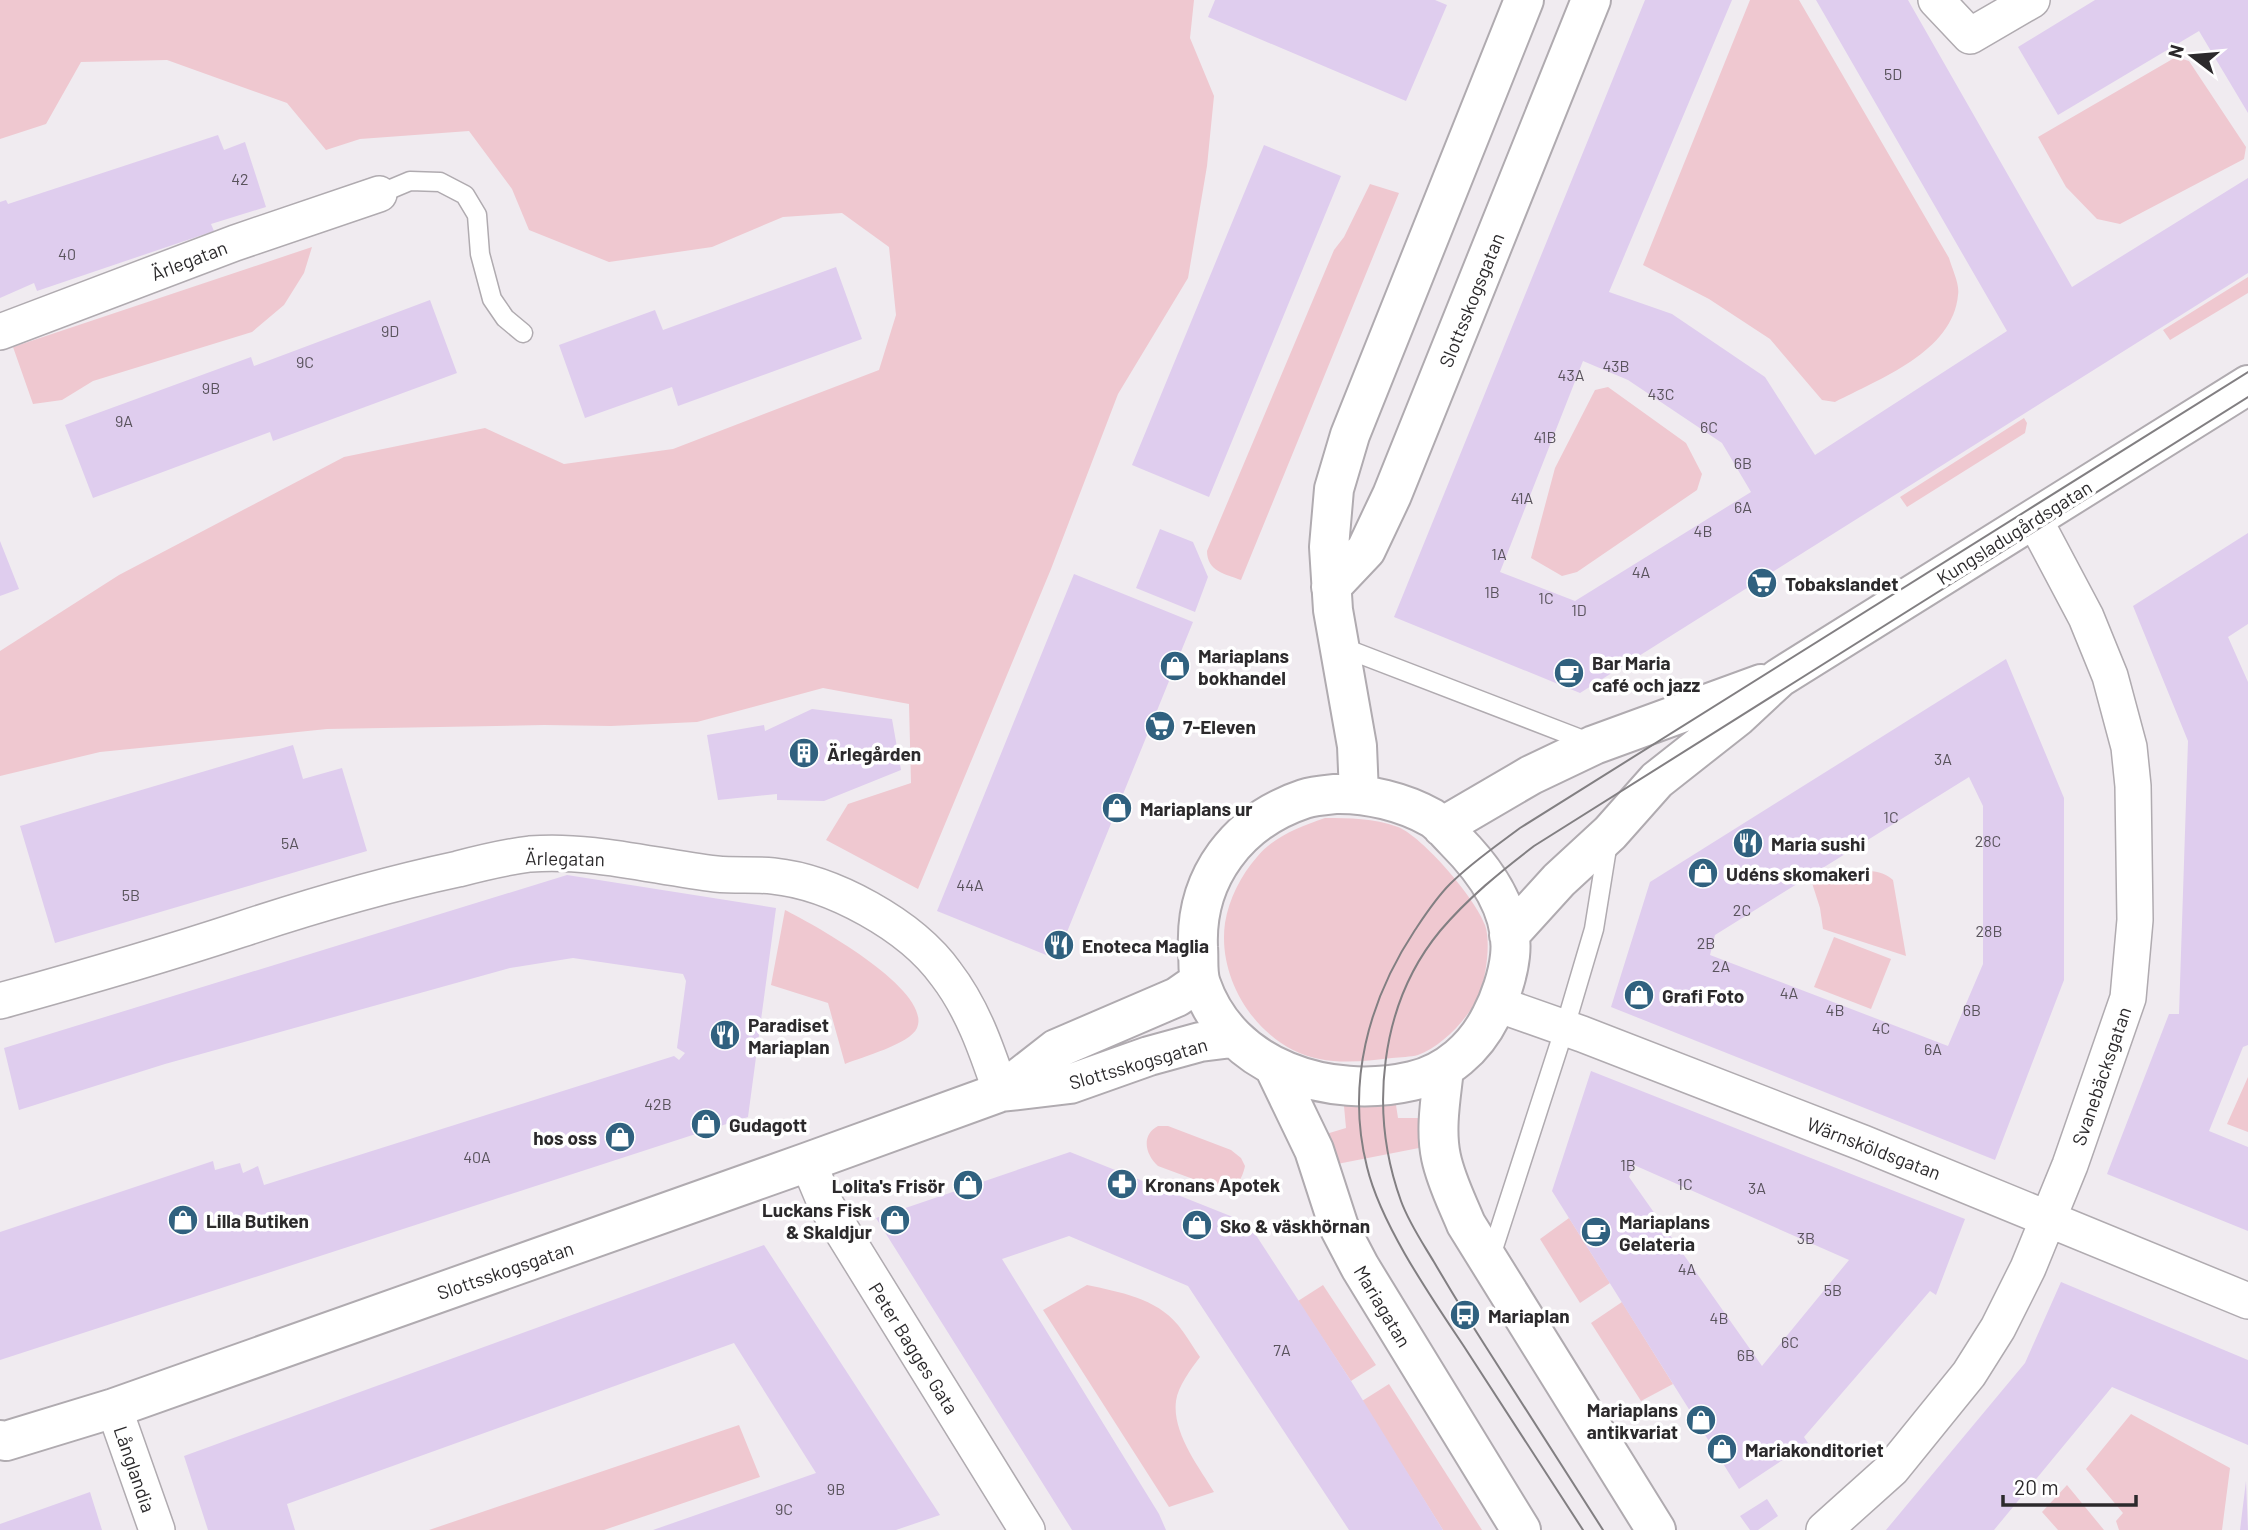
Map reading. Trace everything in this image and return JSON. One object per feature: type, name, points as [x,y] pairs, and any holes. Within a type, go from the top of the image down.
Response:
[{"type":"street","points":[[1359,794],[1357,746],[1331,587],[1329,547],[1334,489],[1350,435],[1524,0]]},
{"type":"street","name":"Slottsskogsgatan","points":[[1331,587],[1366,550],[1392,495],[1591,0]]},
{"type":"street","points":[[1937,0],[1970,36],[2032,0]]},
{"type":"street","name":"Ärlegatan","points":[[0,332],[235,243],[379,194]]},
{"type":"street","name":"Kungsladugårdsgatan","points":[[1509,935],[1559,880],[1610,833],[1657,780],[1737,717],[1779,678],[2248,385]]},
{"type":"street","name":"Svanebäcksgatan","points":[[1825,1530],[1892,1469],[1969,1374],[1998,1328],[2028,1268],[2070,1165],[2128,998],[2134,920],[2133,786],[2129,747],[2110,676],[2086,617],[2034,519]]},
{"type":"street","name":"Kungsladugårdsgatan","points":[[1442,827],[1531,775],[1594,745],[1779,678]]},
{"type":"street","points":[[1335,794],[1359,794],[1404,807],[1432,819],[1442,827],[1476,862],[1489,880],[1504,908],[1509,935],[1510,956],[1497,1004],[1466,1052],[1444,1069],[1413,1081],[1340,1086],[1310,1080],[1275,1067],[1232,1038],[1210,1004],[1200,981],[1197,927],[1205,895],[1217,866],[1240,835],[1269,814],[1305,798],[1335,794]]},
{"type":"street","name":"Ärlegatan","points":[[0,1001],[117,968],[330,900],[429,875],[529,855],[611,858],[719,874],[774,876],[829,889],[855,901],[900,930],[932,956],[947,974],[980,1033],[1002,1092]]},
{"type":"street","name":"Slottsskogsgatan","points":[[1002,1092],[1056,1049],[1177,997],[1200,981]]},
{"type":"street","name":"Wärnsköldsgatan","points":[[1497,1004],[1565,1027],[2047,1217],[2248,1301]]},
{"type":"street","name":"Slottsskogsgatan","points":[[2,1443],[114,1408],[1002,1092],[1069,1084],[1149,1056],[1200,1042],[1232,1038]]},
{"type":"street","name":"Mariagatan","points":[[1275,1067],[1314,1150],[1339,1227],[1360,1267],[1521,1530]]},
{"type":"street","points":[[1444,1069],[1439,1121],[1440,1156],[1453,1197],[1489,1262],[1656,1530]]},
{"type":"street","name":"Peter Bagges Gata","points":[[808,1163],[825,1205],[1027,1530]]},
{"type":"street","name":"Långlandia","points":[[114,1408],[157,1530]]},
{"type":"lane","points":[[379,194],[410,181],[440,182],[465,195],[477,215],[480,254],[492,299],[505,318],[523,332]]},
{"type":"lane","points":[[1339,646],[1594,745]]},
{"type":"lane","points":[[1489,1262],[1594,929],[1610,833]]},
{"type":"shaded area","points":[[0,0],[1194,0],[1190,38],[1214,96],[1207,166],[1188,278],[1118,394],[1051,569],[918,889],[826,840],[848,804],[911,783],[909,704],[823,688],[697,722],[611,726],[327,729],[100,752],[0,776],[0,651],[119,575],[344,457],[485,428],[564,464],[673,449],[879,370],[896,315],[889,247],[842,213],[783,217],[712,247],[609,262],[529,230],[512,189],[469,131],[360,139],[326,150],[287,103],[167,60],[81,62],[46,124],[0,139]]},
{"type":"shaded area","points":[[1750,0],[1799,0],[1949,258],[1958,286],[1953,315],[1943,333],[1928,348],[1892,373],[1835,402],[1822,400],[1770,339],[1709,299],[1643,265]]},
{"type":"shaded area","points":[[2176,57],[2189,61],[2246,147],[2244,159],[2120,224],[2097,219],[2066,187],[2038,137]]},
{"type":"shaded area","points":[[1370,184],[1399,193],[1241,580],[1214,567],[1207,551],[1334,250],[1344,237]]},
{"type":"shaded area","points":[[312,247],[304,273],[284,305],[252,332],[93,381],[62,400],[33,404],[13,347]]},
{"type":"shaded area","points":[[2248,277],[2248,293],[2170,340],[2163,330]]},
{"type":"shaded area","points":[[1608,387],[1686,443],[1702,474],[1697,490],[1577,572],[1562,576],[1531,558],[1555,468],[1595,390]]},
{"type":"shaded area","points":[[2024,418],[2027,423],[2025,433],[1907,507],[1900,497]]},
{"type":"shaded area","points":[[1325,818],[1380,822],[1409,833],[1448,870],[1471,900],[1485,925],[1488,940],[1487,959],[1476,1001],[1463,1020],[1446,1037],[1418,1055],[1342,1062],[1305,1055],[1277,1040],[1262,1027],[1240,997],[1232,979],[1226,961],[1225,923],[1229,905],[1241,879],[1271,843]]},
{"type":"shaded area","points":[[1842,870],[1876,872],[1893,880],[1906,956],[1823,929],[1812,883],[1820,875]]},
{"type":"shaded area","points":[[785,910],[843,943],[890,978],[907,996],[917,1013],[917,1028],[913,1034],[896,1045],[845,1064],[828,1003],[771,985]]},
{"type":"shaded area","points":[[1834,937],[1891,959],[1871,1009],[1814,987]]},
{"type":"shaded area","points":[[2248,1077],[2248,1132],[2227,1124]]},
{"type":"shaded area","points":[[1396,1105],[1398,1118],[1423,1118],[1424,1147],[1332,1165],[1326,1134],[1346,1128],[1344,1106]]},
{"type":"shaded area","points":[[1158,1126],[1168,1126],[1231,1150],[1241,1158],[1245,1166],[1240,1180],[1230,1188],[1220,1189],[1158,1166],[1150,1156],[1147,1139]]},
{"type":"shaded area","points":[[1569,1218],[1610,1283],[1580,1303],[1540,1239]]},
{"type":"shaded area","points":[[1087,1285],[1136,1297],[1159,1308],[1178,1325],[1200,1357],[1179,1389],[1176,1413],[1182,1437],[1214,1492],[1169,1507],[1043,1310]]},
{"type":"shaded area","points":[[1323,1285],[1376,1365],[1351,1381],[1298,1301]]},
{"type":"shaded area","points":[[1622,1302],[1673,1384],[1641,1401],[1591,1323]]},
{"type":"shaded area","points":[[1389,1384],[1482,1530],[1443,1530],[1362,1401]]},
{"type":"shaded area","points":[[2131,1414],[2230,1468],[2222,1530],[2119,1530],[2116,1521],[2123,1513],[2086,1469]]},
{"type":"shaded area","points":[[739,1425],[760,1477],[604,1530],[429,1530]]},
{"type":"shaded area","points":[[2067,1485],[2104,1530],[2058,1530],[2042,1512]]},
{"type":"building","points":[[1215,0],[1435,0],[1447,5],[1406,101],[1208,17]]},
{"type":"building","points":[[1645,0],[1732,0],[1609,292],[1672,314],[1765,377],[1815,455],[2007,331],[1816,0],[1908,0],[2072,287],[2248,178],[2248,273],[1580,693],[1394,617]],"holes":[[[1583,361],[1628,380],[1722,443],[1751,492],[1575,601],[1500,572]]]},
{"type":"building","points":[[2095,0],[2248,0],[2248,113],[2199,31],[2058,115],[2018,47]]},
{"type":"building","points":[[218,135],[224,150],[245,142],[266,207],[211,224],[214,231],[37,291],[34,283],[0,298],[0,202],[6,200],[8,204]]},
{"type":"building","points":[[1264,145],[1341,176],[1209,497],[1132,465]]},
{"type":"building","points":[[836,267],[862,339],[678,406],[672,387],[585,418],[559,345],[655,310],[663,330]]},
{"type":"building","points":[[430,300],[457,373],[273,441],[270,432],[93,498],[65,425],[251,357],[254,366]]},
{"type":"building","points":[[1160,529],[1193,542],[1208,577],[1195,612],[1136,588]]},
{"type":"building","points":[[2248,533],[2248,624],[2228,637],[2248,682],[2248,1045],[2243,1047],[2209,1131],[2248,1147],[2248,1231],[2107,1174],[2169,1014],[2179,1014],[2188,741],[2133,606]]},
{"type":"building","points":[[0,541],[19,589],[0,596]]},
{"type":"building","points":[[1074,574],[1193,622],[1056,959],[937,911]]},
{"type":"building","points":[[2006,659],[2064,798],[2064,980],[1995,1160],[1611,1007],[1650,882]],"holes":[[[1969,777],[1983,806],[1983,964],[1948,1046],[1710,955],[1715,935]]]},
{"type":"building","name":"Ärlegården","points":[[812,709],[892,719],[901,770],[824,801],[777,800],[777,794],[718,800],[707,735],[764,725],[765,731]]},
{"type":"building","points":[[293,745],[303,779],[342,768],[367,851],[55,943],[20,826]]},
{"type":"building","points":[[567,875],[776,908],[748,1117],[0,1360],[0,1232],[213,1161],[215,1170],[240,1163],[243,1173],[258,1166],[264,1185],[674,1056],[679,1060],[685,1053],[677,1048],[686,981],[683,974],[573,958],[510,968],[165,1064],[19,1110],[4,1048]]},
{"type":"building","points":[[1591,1071],[1965,1219],[1936,1295],[1930,1291],[1804,1437],[1808,1443],[1739,1489],[1552,1191]],"holes":[[[1634,1165],[1849,1260],[1762,1366],[1629,1177]]]},
{"type":"building","points":[[1070,1152],[1248,1223],[1351,1381],[1443,1530],[1349,1530],[1188,1286],[1069,1236],[1002,1259],[1159,1514],[1166,1530],[1072,1530],[876,1218]]},
{"type":"building","points":[[764,1245],[940,1515],[896,1530],[653,1530],[816,1473],[734,1343],[287,1504],[295,1530],[208,1530],[184,1456]]},
{"type":"building","points":[[2061,1282],[2248,1360],[2248,1445],[2112,1387],[1994,1530],[1886,1530],[2025,1363]]},
{"type":"building","points":[[2246,1481],[2248,1530],[2240,1530]]},
{"type":"building","points":[[90,1492],[102,1530],[0,1530],[0,1524]]},
{"type":"building","points":[[1767,1499],[1778,1516],[1758,1530],[1750,1530],[1740,1516]]},
{"type":"tram line","points":[[1583,1530],[1423,1284],[1383,1213],[1374,1189],[1361,1136],[1361,1074],[1374,1014],[1399,957],[1445,889],[1520,828],[2248,372]]},
{"type":"tram line","points":[[1603,1530],[1460,1305],[1416,1232],[1401,1201],[1391,1167],[1383,1096],[1392,1026],[1419,960],[1462,907],[1534,846],[2248,397]]},
{"type":"place","name":"Tobakslandet","points":[[1762,583]]},
{"type":"place","name":"Mariaplans bokhandel","points":[[1175,666]]},
{"type":"place","name":"Bar Maria café och jazz","points":[[1569,673]]},
{"type":"place","name":"7-Eleven","points":[[1160,726]]},
{"type":"place","name":"Ärlegården","points":[[804,753]]},
{"type":"place","name":"Mariaplans ur","points":[[1117,808]]},
{"type":"place","name":"Maria sushi","points":[[1748,843]]},
{"type":"place","name":"Udéns skomakeri","points":[[1703,873]]},
{"type":"place","name":"Enoteca Maglia","points":[[1059,945]]},
{"type":"place","name":"Grafi Foto","points":[[1639,995]]},
{"type":"place","name":"Paradiset Mariaplan","points":[[725,1035]]},
{"type":"place","name":"Gudagott","points":[[706,1124]]},
{"type":"place","name":"hos oss","points":[[620,1137]]},
{"type":"place","name":"Kronans Apotek","points":[[1122,1184]]},
{"type":"place","name":"Lolita's Frisör","points":[[968,1185]]},
{"type":"place","name":"Lilla Butiken","points":[[183,1220]]},
{"type":"place","name":"Luckans Fisk & Skaldjur","points":[[895,1220]]},
{"type":"place","name":"Sko & väskhörnan","points":[[1197,1225]]},
{"type":"place","name":"Mariaplans Gelateria","points":[[1596,1232]]},
{"type":"place","name":"Mariaplan","points":[[1465,1315]]},
{"type":"place","name":"Mariaplans antikvariat","points":[[1701,1420]]},
{"type":"place","name":"Mariakonditoriet","points":[[1722,1449]]}]
